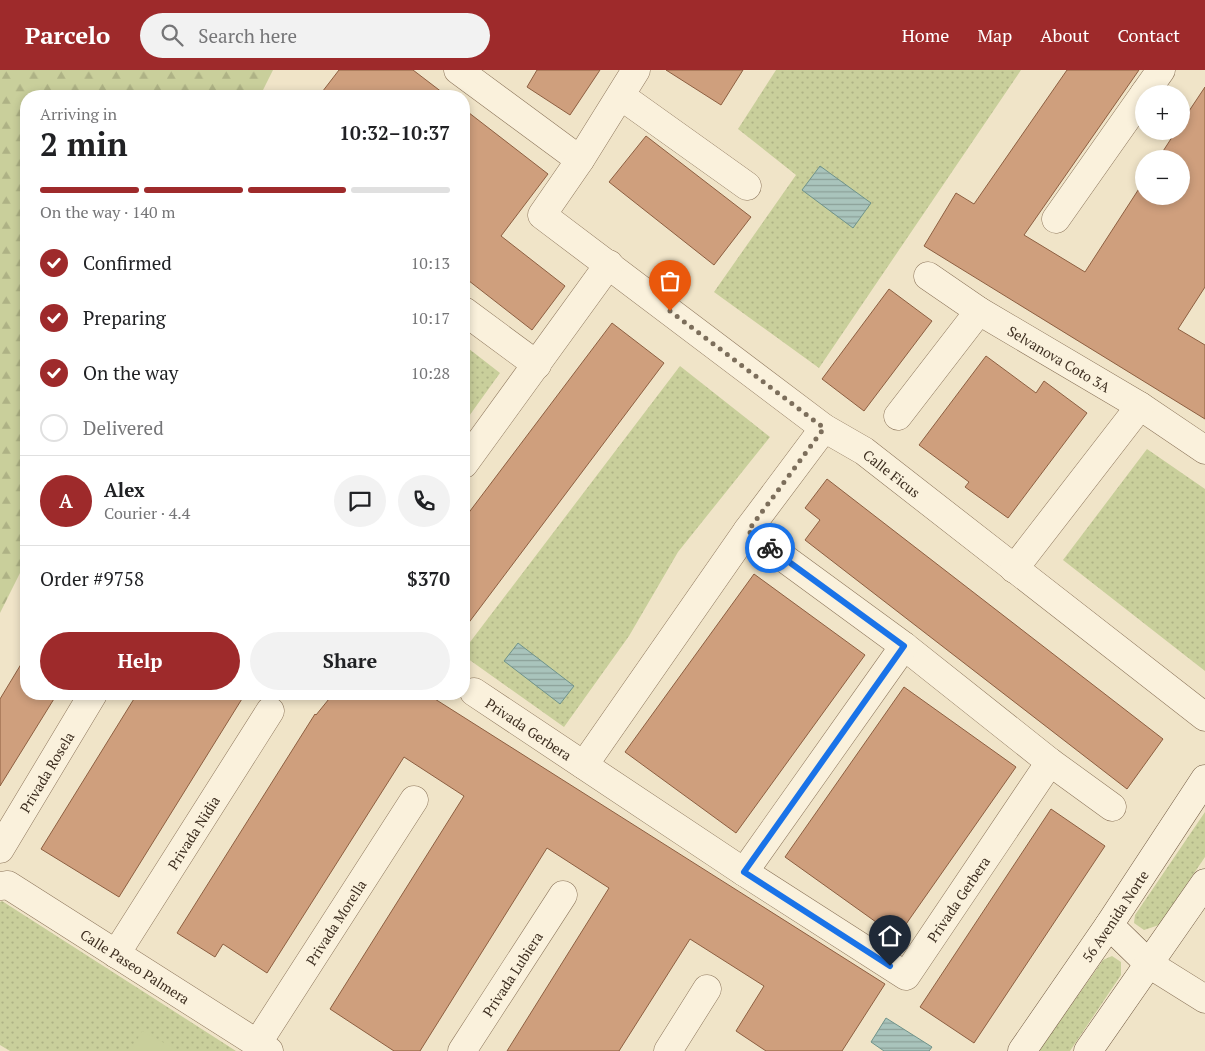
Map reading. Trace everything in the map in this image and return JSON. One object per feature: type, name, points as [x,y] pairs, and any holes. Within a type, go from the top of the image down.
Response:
[{"type":"street","points":[[458,70],[580,160],[636,70]]},
{"type":"street","points":[[1150,85],[1161,70]]},
{"type":"street","points":[[621,96],[747,186]]},
{"type":"street","points":[[1056,219],[1135,107]]},
{"type":"street","name":"Calle Ficus","points":[[580,160],[542,215],[824,428],[864,451],[1205,717]]},
{"type":"street","points":[[470,456],[609,264]]},
{"type":"street","name":"Selvanova Coto 3A","points":[[928,276],[979,311],[1140,406],[1205,450]]},
{"type":"street","points":[[898,416],[979,311]]},
{"type":"street","points":[[470,315],[537,365]]},
{"type":"street","points":[[1014,569],[1140,406]]},
{"type":"street","name":"Privada Gerbera","points":[[584,764],[748,531],[824,428]]},
{"type":"street","points":[[748,531],[904,646],[1050,762],[1112,807]]},
{"type":"street","points":[[744,872],[904,646]]},
{"type":"street","name":"Privada Gerbera","points":[[474,692],[744,872],[906,976],[1050,762]]},
{"type":"street","name":"Privada Rosela","points":[[0,849],[89,700]]},
{"type":"street","name":"Privada Nidia","points":[[116,954],[270,712]]},
{"type":"street","name":"56 Avenida Norte","points":[[1022,1051],[1109,925],[1205,779]]},
{"type":"street","name":"Privada Morella","points":[[264,1047],[414,800]]},
{"type":"street","points":[[1088,1051],[1205,882]]},
{"type":"street","name":"Calle Paseo Palmera","points":[[0,886],[8,885],[264,1047]]},
{"type":"street","name":"Privada Lubiera","points":[[462,1051],[563,895]]},
{"type":"street","points":[[1109,925],[1149,964],[1205,999]]},
{"type":"street","points":[[678,1047],[707,989]]},
{"type":"green space","points":[[0,70],[273,70],[263,90],[20,90],[20,573],[0,613]]},
{"type":"green space","points":[[776,70],[1021,70],[819,368],[714,292],[796,175],[738,129]]},
{"type":"green space","points":[[470,350],[500,373],[470,415]]},
{"type":"green space","points":[[680,366],[770,437],[678,552],[629,636],[564,727],[470,660],[470,642]]},
{"type":"green space","points":[[1147,449],[1205,489],[1205,671],[1063,560]]},
{"type":"green space","points":[[1205,812],[1205,857],[1159,925],[1144,930],[1134,923],[1135,915]]},
{"type":"green space","points":[[2,901],[236,1051],[10,1051],[0,1045],[0,902]]},
{"type":"green space","points":[[1112,956],[1121,962],[1121,975],[1070,1051],[1039,1051],[1103,960]]},
{"type":"green space","points":[[142,1031],[179,1051],[131,1051]]},
{"type":"water","points":[[820,166],[871,203],[853,228],[802,190]]},
{"type":"water","points":[[518,643],[574,686],[560,704],[504,661]]},
{"type":"water","points":[[886,1018],[932,1047],[929,1051],[884,1051],[871,1042]]},
{"type":"building","points":[[339,70],[413,70],[439,90],[324,90]]},
{"type":"building","points":[[537,70],[600,70],[570,115],[527,87]]},
{"type":"building","points":[[666,70],[743,70],[721,105]]},
{"type":"building","points":[[1067,70],[1139,70],[1024,235],[1085,272],[1135,195],[1135,205],[1190,205],[1190,150],[1164,150],[1170,140],[1190,140],[1190,110],[1205,87],[1205,287],[1178,329],[1205,345],[1205,419],[924,246],[956,193],[974,204]]},
{"type":"building","points":[[470,114],[548,174],[501,236],[565,286],[532,330],[470,282]]},
{"type":"building","points":[[646,136],[751,217],[714,265],[609,182]]},
{"type":"building","points":[[889,289],[932,321],[864,411],[822,379]]},
{"type":"building","points":[[612,323],[664,363],[470,621],[470,511]]},
{"type":"building","points":[[986,356],[1036,393],[1044,381],[1087,413],[1008,518],[965,487],[969,482],[919,445]]},
{"type":"building","points":[[827,479],[1163,739],[1127,789],[805,540],[820,520],[805,508]]},
{"type":"building","points":[[754,574],[865,655],[736,833],[625,752]]},
{"type":"building","points":[[20,666],[20,700],[53,700],[0,786],[0,699]]},
{"type":"building","points":[[904,687],[1016,767],[897,937],[785,857]]},
{"type":"building","points":[[133,700],[241,700],[119,897],[41,849]]},
{"type":"building","points":[[328,700],[436,700],[885,984],[842,1051],[766,1051],[736,1031],[764,986],[690,939],[619,1051],[507,1051],[609,888],[547,848],[420,1051],[394,1051],[330,1009],[464,796],[404,757],[267,973],[223,944],[215,957],[177,933],[316,715]]},
{"type":"building","points":[[1051,809],[1105,846],[974,1043],[920,1007]]},
{"type":"way so far","points":[[670,311],[824,428],[748,531],[770,548]]},
{"type":"route","points":[[770,548],[904,646],[744,872],[890,966]]}]
